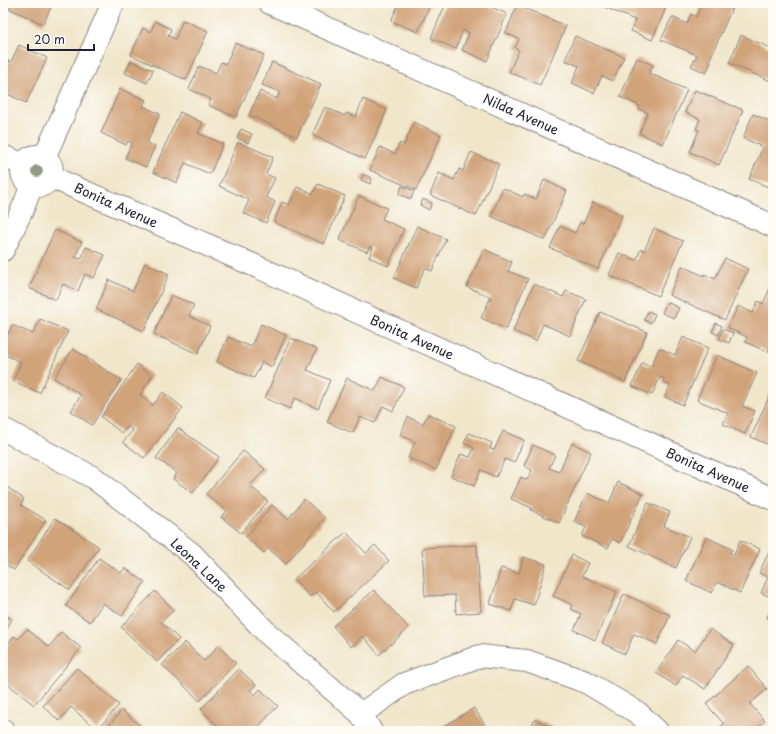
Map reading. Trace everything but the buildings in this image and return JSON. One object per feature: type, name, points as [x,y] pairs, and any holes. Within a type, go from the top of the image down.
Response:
[{"type":"street","points":[[3,250],[42,173],[113,3]]},
{"type":"street","name":"Nilda Avenue","points":[[270,3],[773,226]]},
{"type":"street","points":[[3,156],[24,165],[30,158],[39,157],[42,173]]},
{"type":"street","name":"Bonita Avenue","points":[[42,173],[251,264],[773,499]]},
{"type":"street","name":"Leona Lane","points":[[3,429],[94,478],[192,554],[268,634],[366,723]]},
{"type":"street","points":[[366,723],[404,684],[480,656],[527,661],[586,682],[638,713],[657,731]]}]
